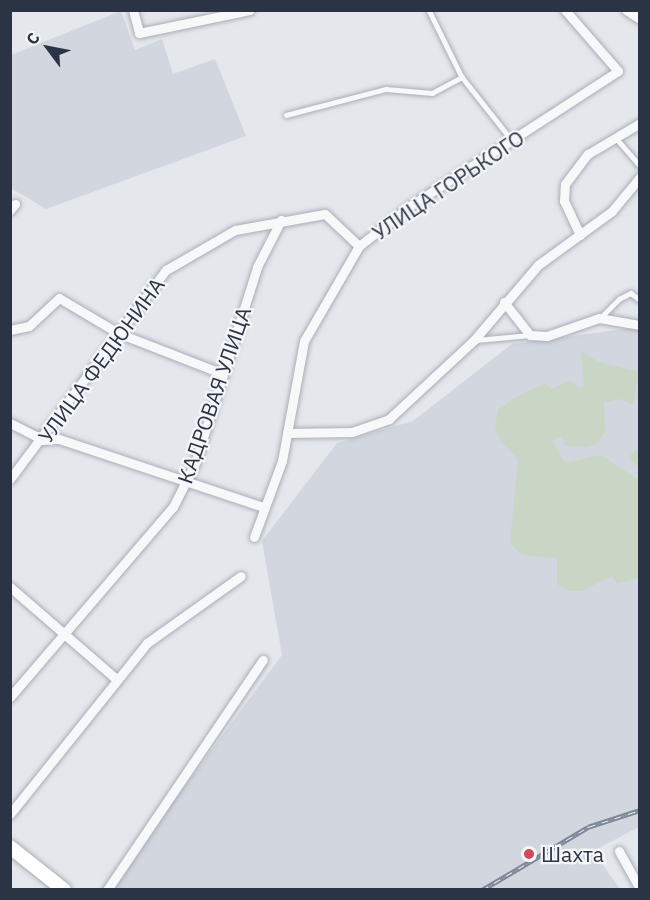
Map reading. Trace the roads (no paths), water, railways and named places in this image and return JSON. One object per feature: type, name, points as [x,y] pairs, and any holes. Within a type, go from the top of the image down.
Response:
[{"type":"street","points":[[132,10],[139,33],[250,10]]},
{"type":"street","name":"УЛИЦА ГОРЬКОГО","points":[[254,537],[287,433],[304,341],[359,246],[410,206],[513,142],[618,71],[565,10]]},
{"type":"street","points":[[626,10],[639,19]]},
{"type":"street","points":[[580,236],[563,190],[578,164],[639,123]]},
{"type":"street","points":[[287,433],[352,432],[389,419],[474,340],[504,302],[538,265],[612,211],[639,177]]},
{"type":"street","name":"УЛИЦА ФЕДЮНИНА","points":[[10,479],[43,440],[118,333],[166,270],[235,230],[324,214],[359,246]]},
{"type":"street","name":"КАДРОВАЯ УЛИЦА","points":[[10,697],[173,507],[186,483],[256,267],[281,220]]},
{"type":"street","points":[[10,330],[29,326],[59,298],[118,333],[223,374]]},
{"type":"street","points":[[504,302],[530,335],[547,336],[599,318],[639,325]]},
{"type":"street","points":[[10,423],[43,440],[59,439],[264,507]]},
{"type":"street","points":[[10,814],[115,678],[147,643],[241,576]]},
{"type":"street","points":[[10,587],[115,678]]},
{"type":"street","points":[[107,890],[263,660]]},
{"type":"street","points":[[10,847],[64,890]]},
{"type":"street","points":[[619,852],[639,889]]},
{"type":"lane","points":[[429,10],[462,77],[513,142]]},
{"type":"lane","points":[[286,115],[386,89],[432,93],[462,77]]},
{"type":"lane","points":[[615,137],[639,166]]},
{"type":"lane","points":[[599,318],[619,299],[632,293],[639,300]]},
{"type":"lane","points":[[474,340],[530,335]]},
{"type":"railway","points":[[482,890],[588,827],[640,810]]},
{"type":"place","name":"Шахта","points":[[529,854]]}]
